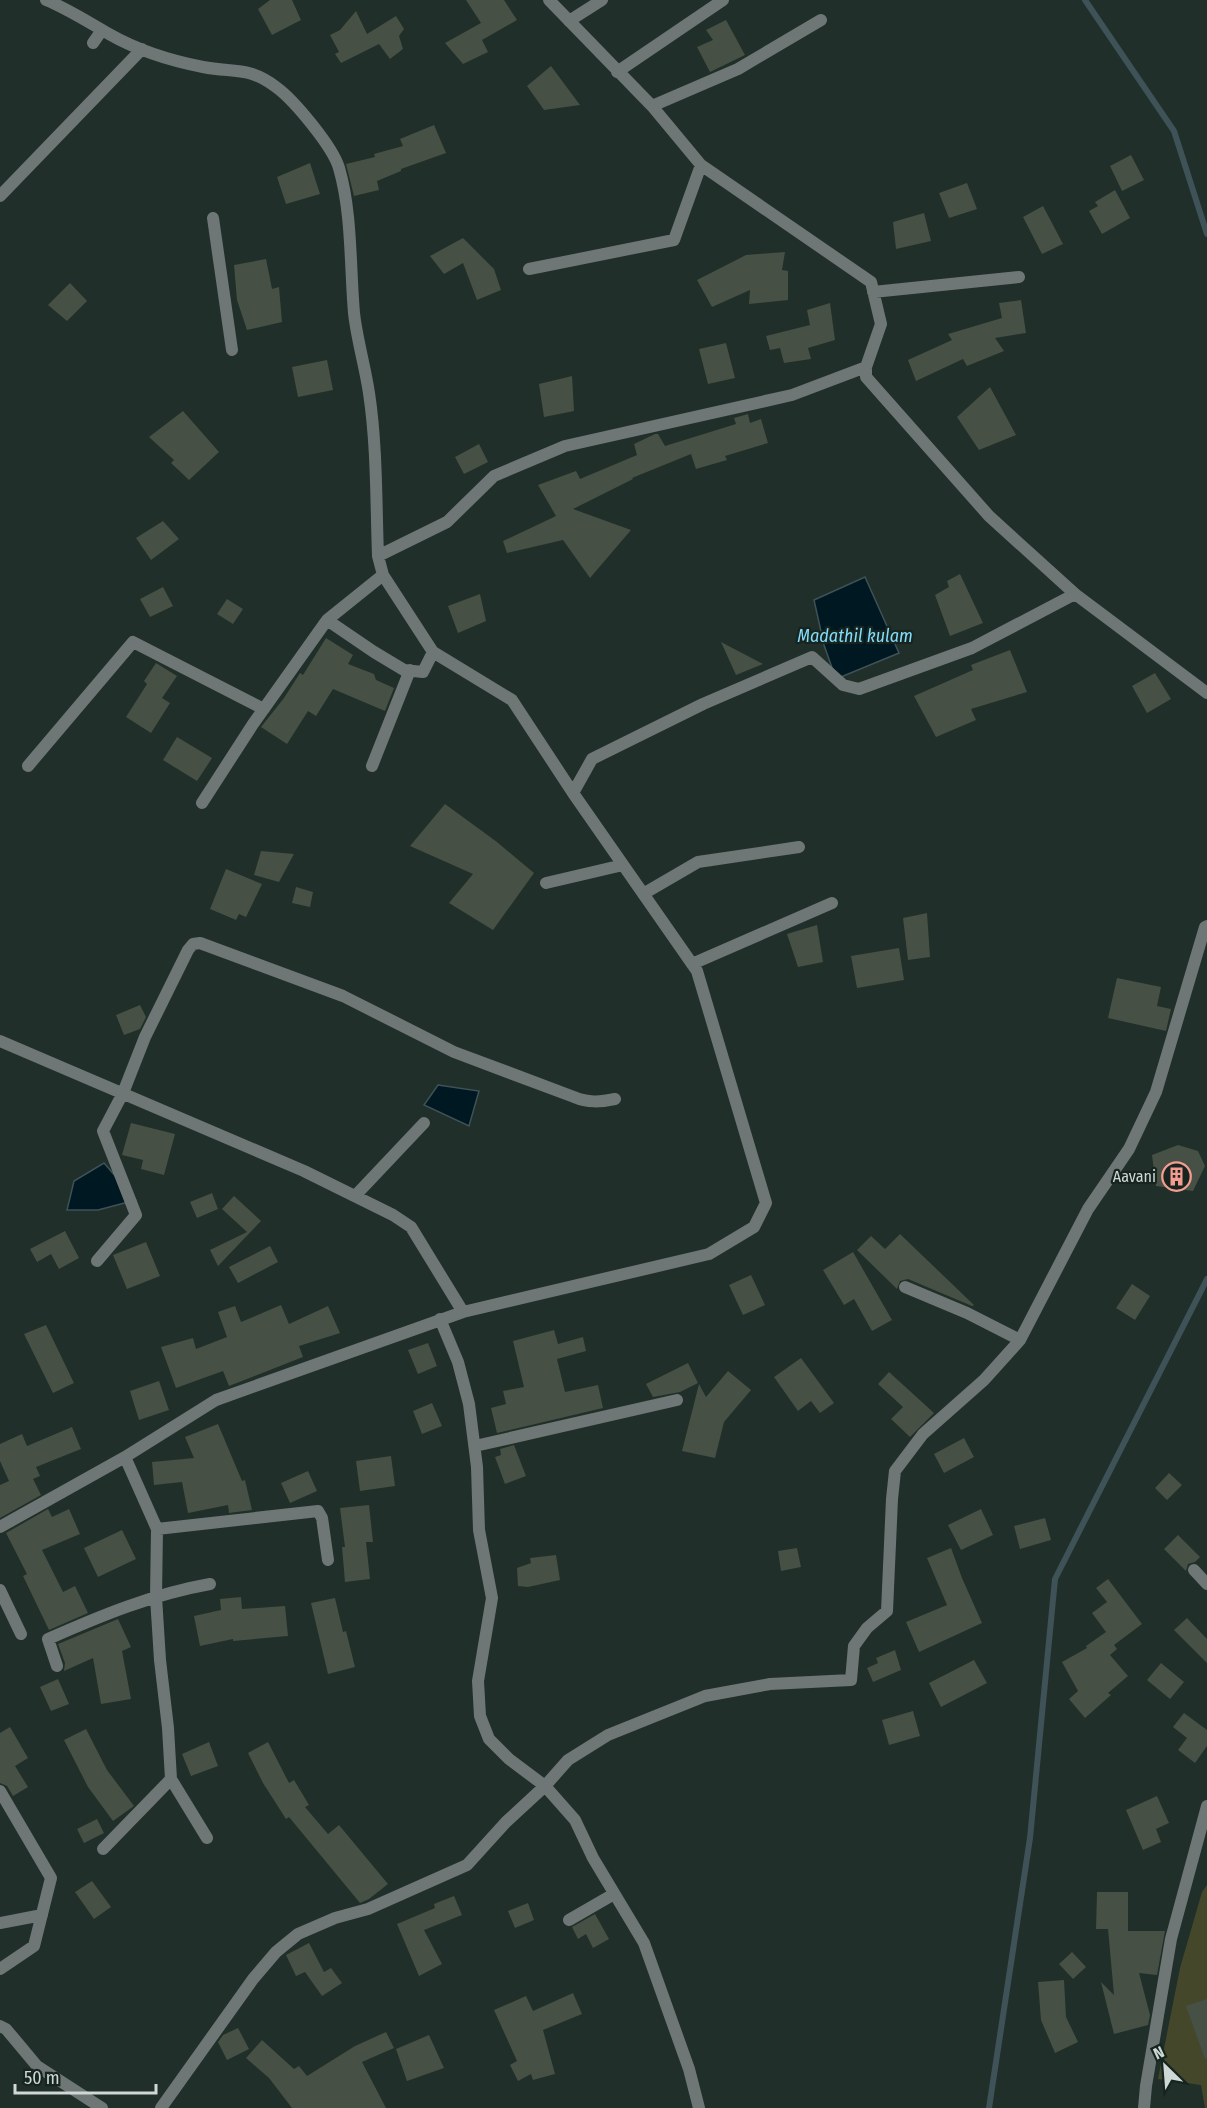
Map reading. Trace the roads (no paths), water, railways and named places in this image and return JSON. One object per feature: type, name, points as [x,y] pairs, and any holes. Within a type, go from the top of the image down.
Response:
[{"type":"street","points":[[0,1527],[125,1457],[216,1400],[463,1312],[709,1254],[754,1227],[766,1203],[697,971],[573,793],[512,700],[433,652],[383,575],[378,556],[369,394],[354,316],[349,234],[339,167],[330,149],[308,120],[277,87],[251,72],[204,68],[142,49],[46,0]]},
{"type":"street","points":[[549,0],[652,106],[701,165],[871,282],[881,324],[866,367],[866,377],[989,516],[1075,594],[1207,693]]},
{"type":"street","points":[[569,21],[602,0]]},
{"type":"street","points":[[617,72],[723,0]]},
{"type":"street","points":[[652,106],[738,69],[821,20]]},
{"type":"street","points":[[93,43],[102,30]]},
{"type":"street","points":[[0,196],[142,49]]},
{"type":"street","points":[[529,269],[674,240],[701,165]]},
{"type":"street","points":[[213,218],[232,350]]},
{"type":"street","points":[[873,292],[1019,278]]},
{"type":"street","points":[[378,556],[447,522],[494,476],[565,446],[792,395],[866,367]]},
{"type":"street","points":[[202,803],[264,709],[327,620],[383,575]]},
{"type":"street","points":[[573,793],[592,759],[703,704],[812,657],[843,686],[860,689],[972,648],[1075,594]]},
{"type":"street","points":[[327,620],[404,670],[423,672],[433,652]]},
{"type":"street","points":[[28,766],[133,642],[264,709]]},
{"type":"street","points":[[372,766],[410,670]]},
{"type":"street","points":[[643,894],[698,862],[799,847]]},
{"type":"street","points":[[546,883],[623,865]]},
{"type":"street","points":[[692,964],[832,903]]},
{"type":"street","points":[[161,2108],[246,1988],[276,1952],[298,1934],[335,1918],[368,1909],[467,1865],[568,1760],[608,1735],[705,1696],[770,1684],[851,1680],[854,1646],[867,1628],[887,1611],[895,1471],[923,1434],[984,1380],[1020,1340],[1088,1209],[1129,1149],[1156,1092],[1207,926]]},
{"type":"street","points":[[97,1261],[136,1215],[103,1131],[123,1093],[145,1037],[192,945],[199,943],[343,996],[454,1052],[584,1101],[601,1102],[615,1099]]},
{"type":"street","points":[[0,1041],[304,1171],[393,1215],[411,1227],[463,1312]]},
{"type":"street","points":[[355,1196],[424,1123]]},
{"type":"street","points":[[905,1287],[967,1313],[1020,1340]]},
{"type":"street","points":[[440,1319],[458,1362],[469,1404],[475,1446],[479,1530],[492,1598],[478,1681],[480,1716],[489,1739],[509,1759],[545,1786],[575,1820],[593,1858],[644,1943],[689,2069],[699,2108]]},
{"type":"street","points":[[475,1446],[676,1400]]},
{"type":"street","points":[[125,1457],[157,1529],[156,1598],[171,1779],[207,1838]]},
{"type":"street","points":[[157,1529],[318,1511],[322,1518],[328,1560]]},
{"type":"street","points":[[1194,1570],[1207,1584]]},
{"type":"street","points":[[57,1666],[48,1639],[105,1614],[210,1584]]},
{"type":"street","points":[[0,1590],[21,1634]]},
{"type":"street","points":[[103,1849],[171,1779]]},
{"type":"street","points":[[0,1791],[51,1878],[34,1946],[0,1970]]},
{"type":"street","points":[[1144,2108],[1171,1939],[1207,1806]]},
{"type":"street","points":[[568,1920],[614,1894]]},
{"type":"street","points":[[0,1923],[42,1915]]},
{"type":"street","points":[[0,2026],[37,2066],[102,2108]]},
{"type":"water","name":"Madathil kulam","points":[[865,577],[899,653],[836,679],[824,645],[814,600]]},
{"type":"water","points":[[438,1085],[479,1091],[469,1126],[424,1105]]},
{"type":"water","points":[[104,1163],[136,1200],[98,1210],[67,1210],[74,1181]]},
{"type":"waterway","points":[[1085,0],[1174,131],[1207,234]]},
{"type":"waterway","points":[[989,2108],[1030,1838],[1055,1579],[1207,1279]]},
{"type":"place","name":"Aavani","points":[[1177,1176]]}]
